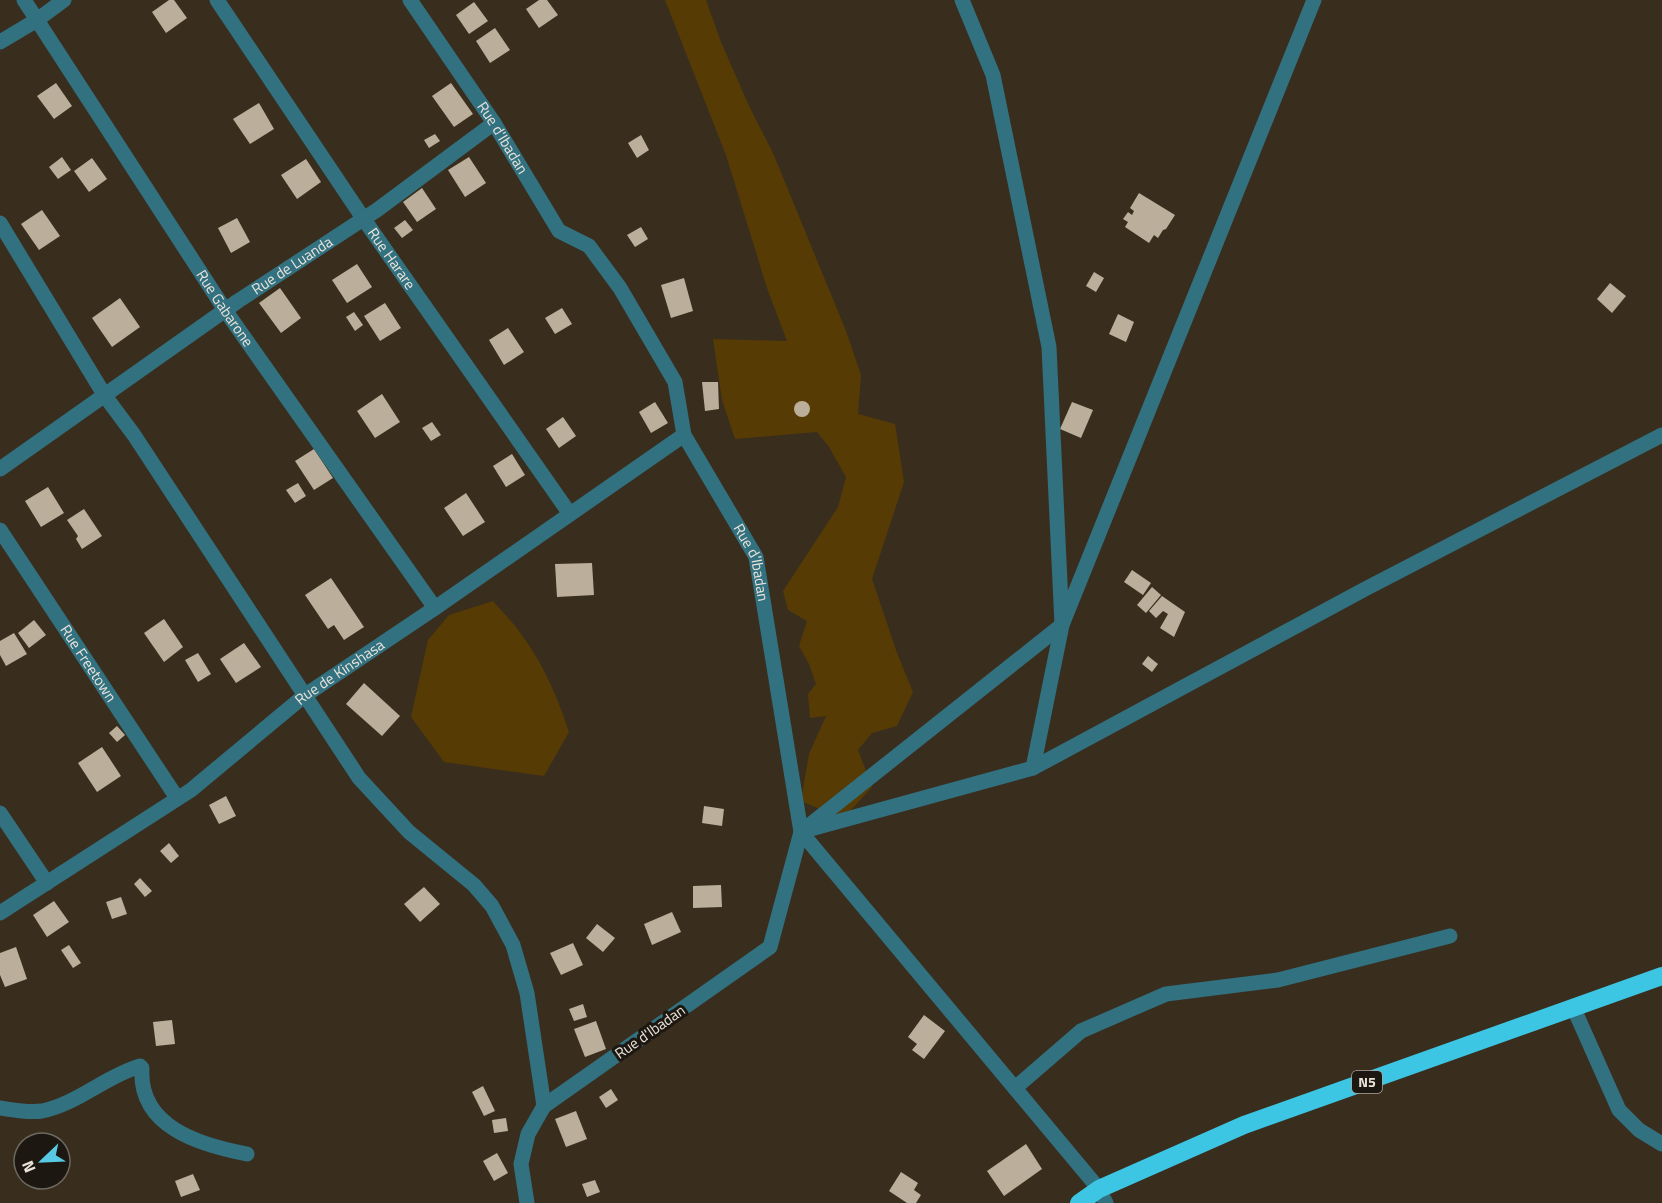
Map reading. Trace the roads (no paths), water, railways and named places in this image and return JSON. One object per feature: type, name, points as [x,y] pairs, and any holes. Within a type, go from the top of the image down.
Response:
[{"type":"highway","name":"N5","points":[[1079,1203],[1102,1196],[1244,1125],[1662,976]]},
{"type":"street","name":"Rue Gabarone","points":[[24,0],[225,310],[435,608]]},
{"type":"street","points":[[0,42],[37,20],[64,0]]},
{"type":"street","name":"Rue Harare","points":[[217,0],[363,219],[570,514]]},
{"type":"street","name":"Rue d'Ibadan","points":[[410,0],[494,123],[560,231],[589,246],[620,288],[675,382],[684,435],[756,557],[801,832],[770,947],[544,1106]]},
{"type":"street","points":[[962,0],[993,75],[1049,347],[1062,625]]},
{"type":"street","points":[[1033,768],[1062,625],[1314,0]]},
{"type":"street","name":"Rue de Luanda","points":[[0,469],[225,310],[363,219],[494,123]]},
{"type":"street","points":[[0,223],[105,396],[134,435],[359,778],[409,831],[474,885],[492,906],[513,945],[527,993],[544,1106],[528,1134],[521,1164],[523,1202]]},
{"type":"street","name":"Rue de Kinshasa","points":[[0,913],[191,790],[304,696],[684,435]]},
{"type":"street","points":[[801,832],[1033,768],[1367,588],[1662,435]]},
{"type":"street","name":"Rue Freetown","points":[[0,530],[177,798]]},
{"type":"street","points":[[801,832],[1062,625]]},
{"type":"street","points":[[0,813],[47,883]]},
{"type":"street","points":[[801,832],[1102,1196]]},
{"type":"street","points":[[1015,1088],[1081,1031],[1166,994],[1278,980],[1450,936]]},
{"type":"street","points":[[1574,1009],[1619,1110],[1639,1130],[1662,1144]]},
{"type":"street","points":[[0,1108],[25,1112],[43,1110],[66,1102],[116,1075],[140,1066],[143,1091],[147,1102],[171,1127],[195,1140],[247,1154]]}]
